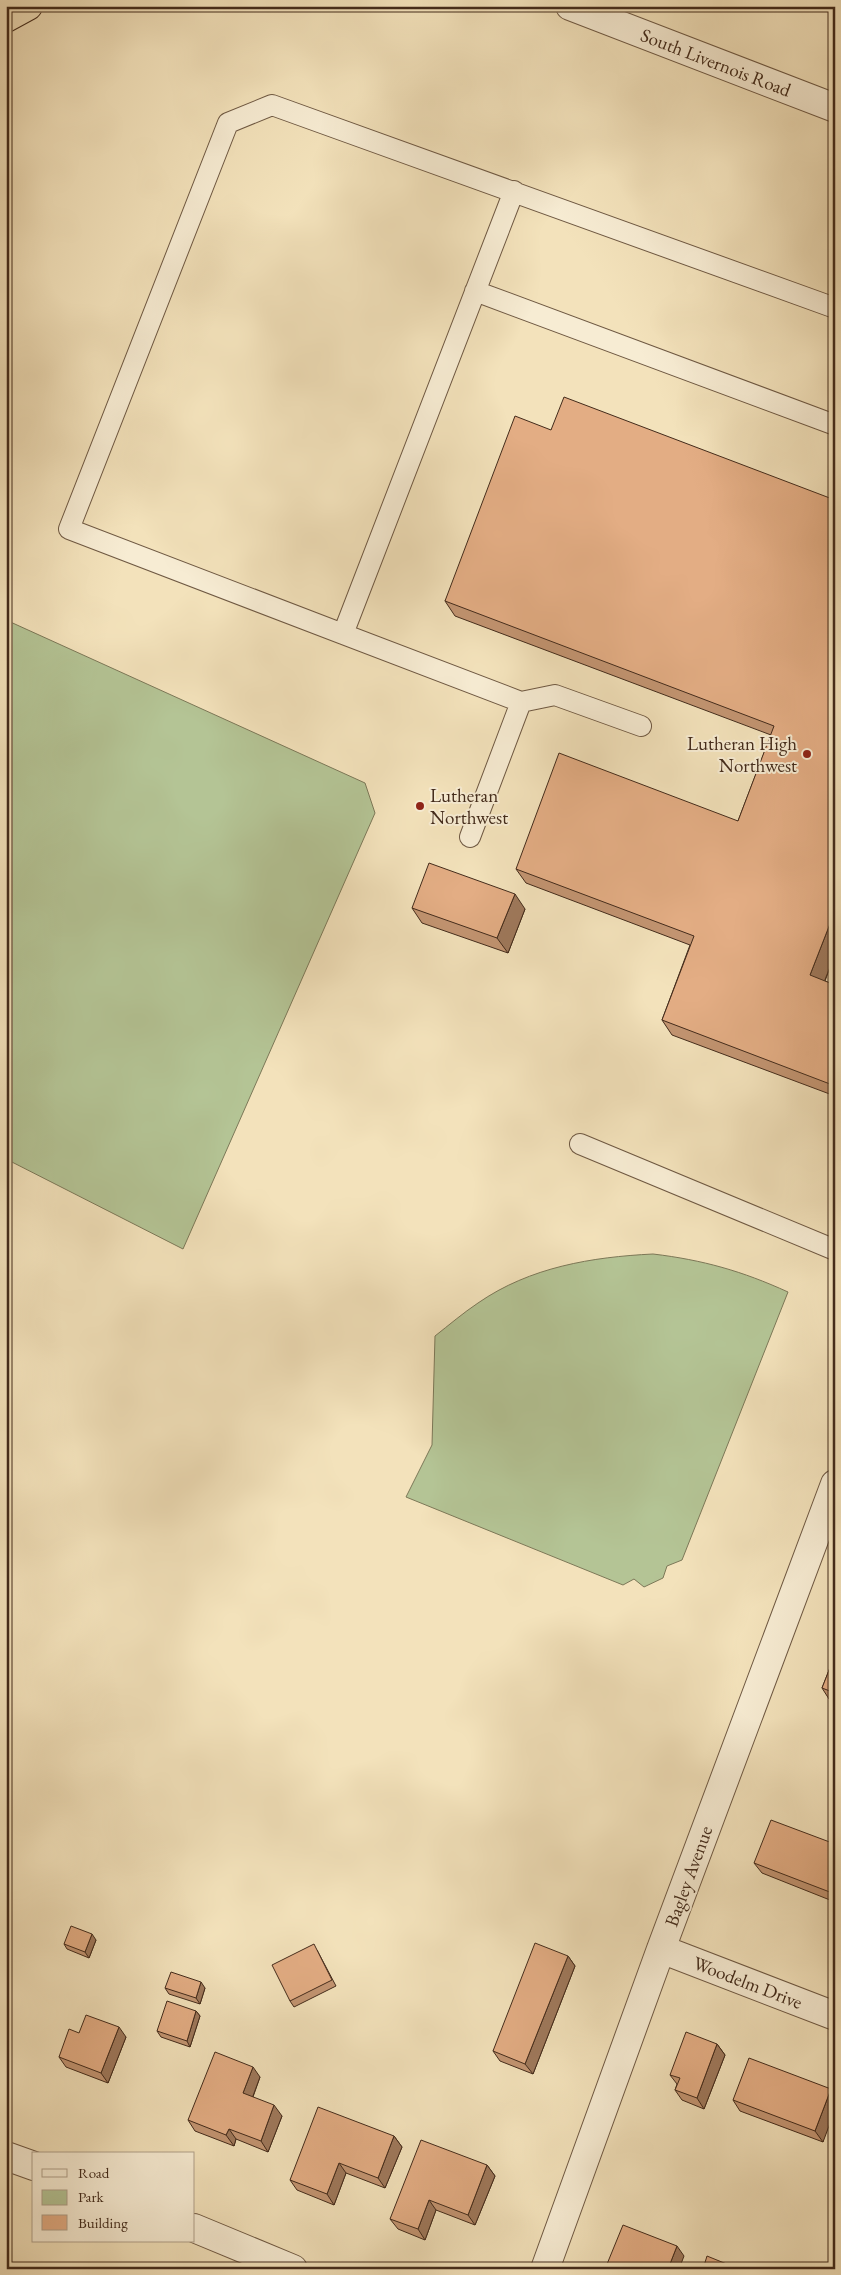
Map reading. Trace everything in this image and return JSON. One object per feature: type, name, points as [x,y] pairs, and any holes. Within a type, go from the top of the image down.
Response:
[{"type":"highway","points":[[6,18],[28,6]]},
{"type":"street","name":"South Livernois Road","points":[[570,6],[835,108]]},
{"type":"street","name":"Bagley Avenue","points":[[545,2269],[662,1948],[825,1537],[835,1484]]},
{"type":"street","name":"Woodelm Drive","points":[[662,1948],[835,2016]]},
{"type":"street","points":[[6,2156],[32,2165]]},
{"type":"street","points":[[195,2228],[293,2269]]},
{"type":"lane","points":[[641,726],[554,695],[521,702],[69,529],[228,123],[272,105],[835,308]]},
{"type":"lane","points":[[343,634],[514,191]]},
{"type":"lane","points":[[475,291],[835,425]]},
{"type":"lane","points":[[470,838],[521,702]]},
{"type":"lane","points":[[580,1144],[835,1250]]},
{"type":"green space","points":[[6,620],[365,783],[375,813],[183,1249],[6,1159]]},
{"type":"green space","points":[[653,1254],[722,1267],[788,1292],[682,1560],[667,1566],[663,1578],[644,1587],[634,1579],[623,1585],[406,1497],[432,1445],[435,1336],[472,1307],[498,1291],[540,1272],[585,1261]]},
{"type":"building","name":"Lutheran High Northwest","points":[[564,397],[835,500],[835,911],[810,975],[835,985],[835,1072],[830,1084],[662,1020],[694,936],[516,869],[559,753],[738,821],[774,726],[445,601],[515,416],[551,430]]},
{"type":"building","points":[[429,863],[515,894],[497,938],[412,908]]},
{"type":"building","points":[[835,1655],[835,1693],[822,1688]]},
{"type":"building","points":[[771,1820],[835,1844],[835,1894],[754,1863]]},
{"type":"building","points":[[71,1926],[92,1934],[85,1952],[64,1944]]},
{"type":"building","points":[[535,1943],[568,1956],[525,2064],[493,2051]]},
{"type":"building","points":[[314,1944],[332,1980],[290,2001],[272,1965]]},
{"type":"building","points":[[171,1972],[201,1982],[196,1998],[165,1988]]},
{"type":"building","points":[[167,2001],[196,2011],[187,2041],[157,2031]]},
{"type":"building","points":[[86,2015],[119,2027],[101,2073],[59,2057],[69,2029],[79,2033]]},
{"type":"building","points":[[686,2032],[717,2044],[697,2098],[675,2090],[680,2078],[670,2075]]},
{"type":"building","points":[[215,2052],[253,2067],[243,2093],[274,2105],[261,2141],[229,2129],[226,2135],[188,2120]]},
{"type":"building","points":[[749,2058],[831,2089],[815,2131],[733,2100]]},
{"type":"building","points":[[318,2107],[394,2136],[378,2178],[339,2163],[327,2194],[290,2180]]},
{"type":"building","points":[[421,2140],[487,2165],[468,2215],[429,2200],[418,2229],[390,2219]]},
{"type":"building","points":[[623,2225],[677,2246],[668,2269],[605,2269]]},
{"type":"building","points":[[707,2256],[739,2269],[703,2269]]},
{"type":"place","name":"Lutheran High Northwest","points":[[807,754]]},
{"type":"place","name":"Lutheran Northwest","points":[[420,806]]}]
